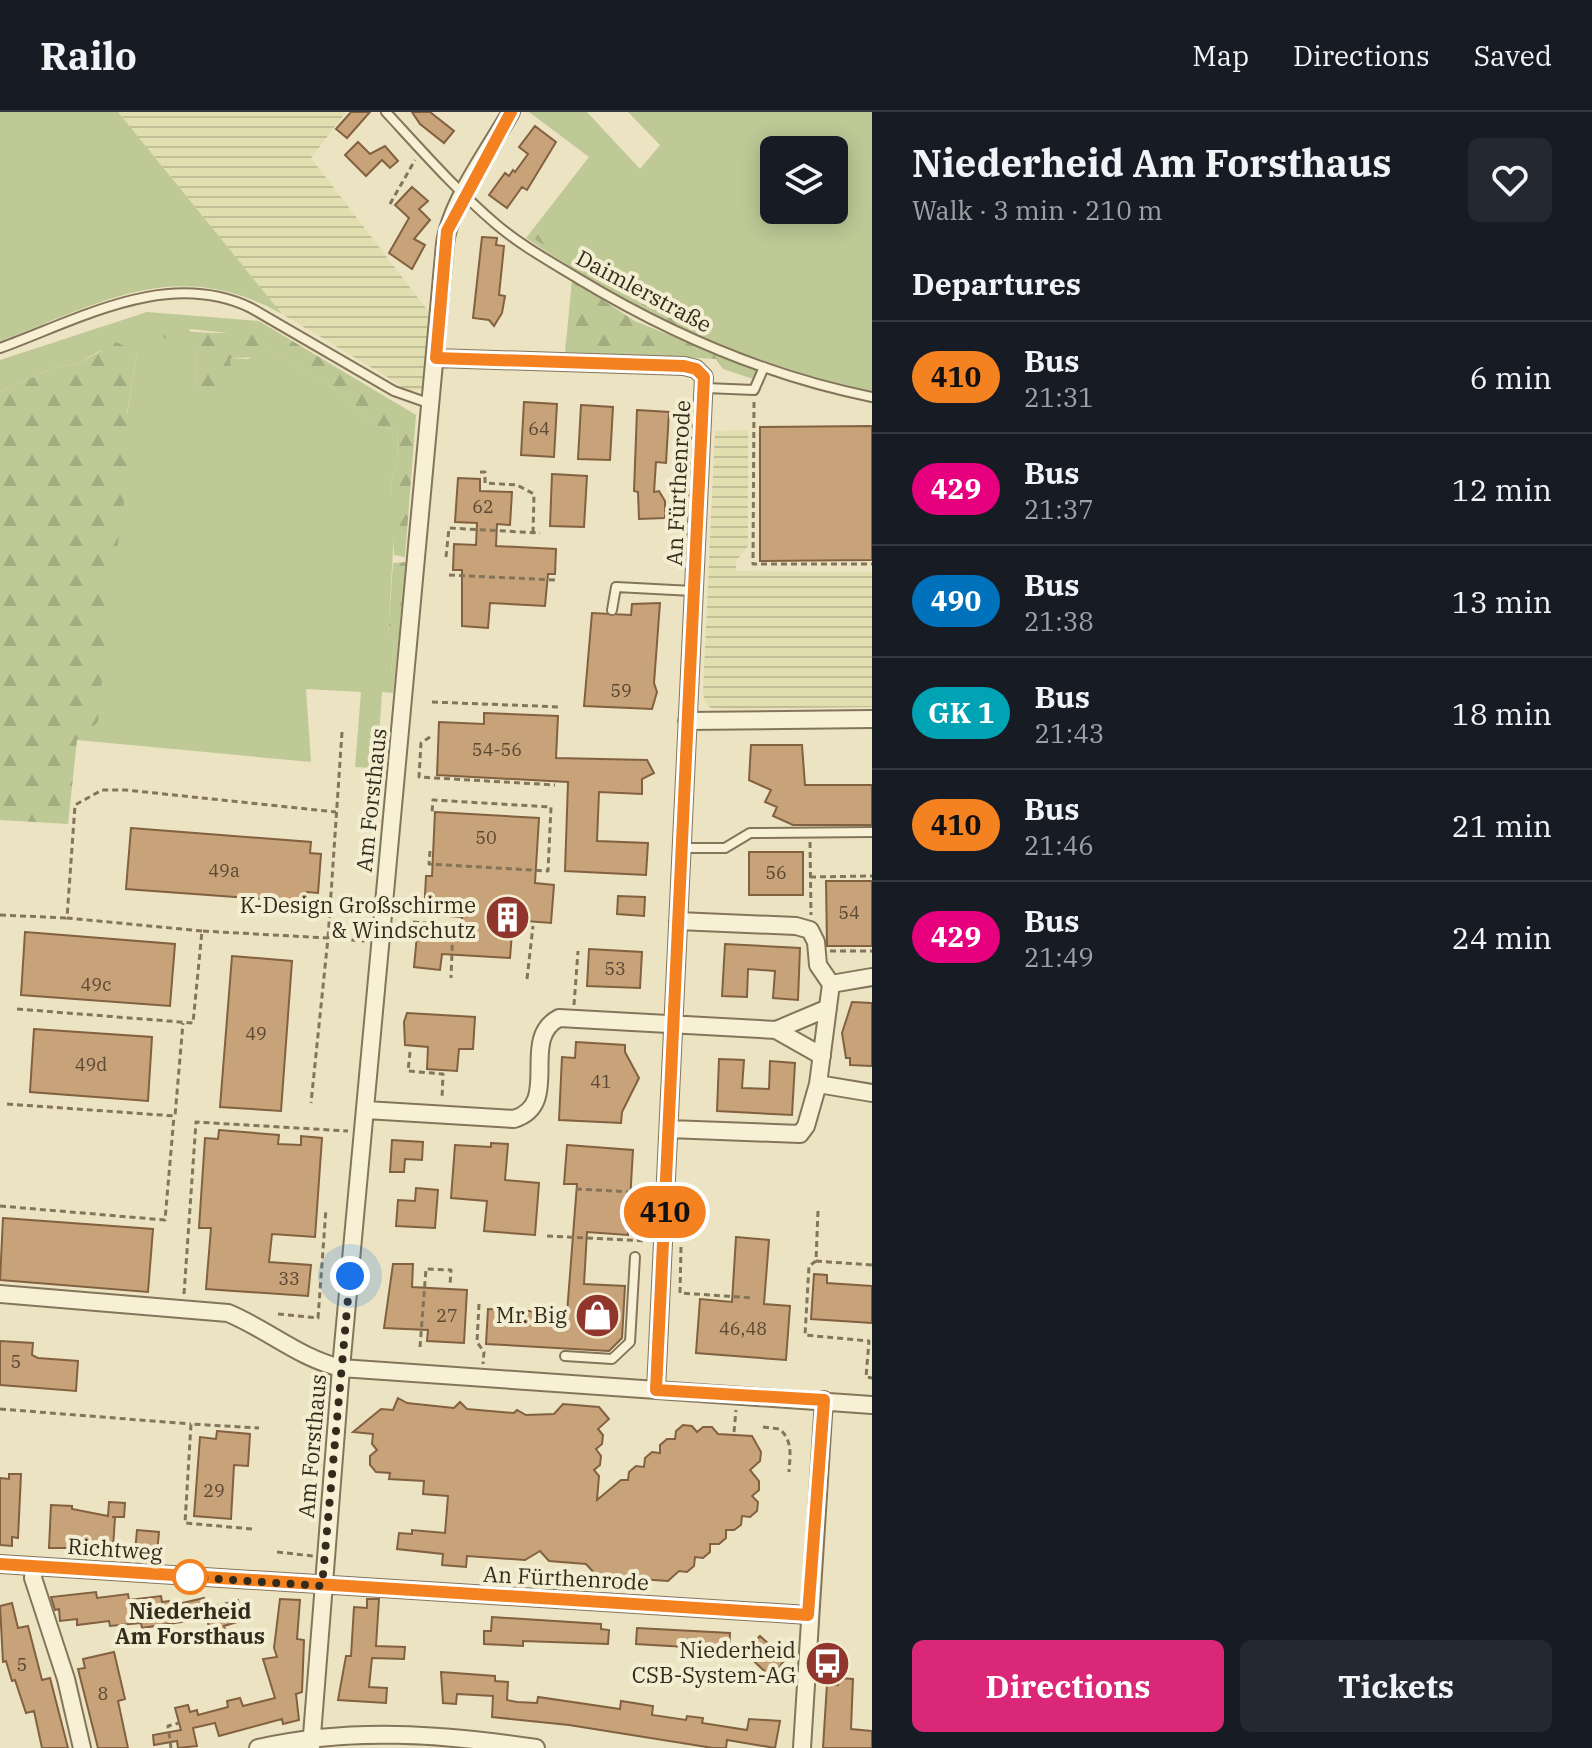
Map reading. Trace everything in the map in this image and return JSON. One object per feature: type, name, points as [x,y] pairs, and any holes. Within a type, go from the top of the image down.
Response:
[{"type":"street","name":"Am Forsthaus","points":[[311,1743],[341,1368],[447,231],[511,112]]},
{"type":"street","name":"An Fürthenrode","points":[[436,358],[684,366],[701,372],[706,388],[656,1390]]},
{"type":"street","points":[[687,721],[872,719]]},
{"type":"street","points":[[669,1129],[800,1134],[806,1126],[818,1084],[831,984],[818,965],[819,951],[810,930],[796,926],[678,921]]},
{"type":"street","points":[[831,984],[872,977]]},
{"type":"street","points":[[776,1030],[828,1008]]},
{"type":"street","points":[[366,1110],[514,1119],[527,1115],[535,1107],[542,1039],[546,1029],[559,1018],[574,1016],[776,1030],[822,1056]]},
{"type":"street","points":[[818,1084],[872,1093]]},
{"type":"street","points":[[0,1294],[228,1313],[250,1322],[306,1356],[341,1368],[872,1405]]},
{"type":"street","points":[[802,1748],[808,1615],[824,1400]]},
{"type":"street","name":"Richtweg","points":[[0,1564],[322,1586]]},
{"type":"street","points":[[34,1566],[33,1578],[66,1679],[82,1748]]},
{"type":"street","name":"An Fürthenrode","points":[[322,1586],[808,1615]]},
{"type":"street","points":[[258,1748],[366,1733],[449,1736],[536,1748]]},
{"type":"lane","name":"Daimlerstraße","points":[[386,112],[464,196],[522,243],[636,313],[673,332],[764,367],[872,397]]},
{"type":"lane","points":[[0,348],[149,294],[204,293],[229,297],[394,391],[432,404]]},
{"type":"lane","points":[[706,388],[754,390],[764,367]]},
{"type":"lane","points":[[612,610],[616,587],[694,591]]},
{"type":"lane","points":[[681,848],[725,848],[750,833],[872,832]]},
{"type":"lane","points":[[565,1356],[612,1359],[630,1342],[635,1257]]},
{"type":"path","points":[[390,204],[421,150]]},
{"type":"path","points":[[754,390],[753,564],[872,564]]},
{"type":"path","points":[[480,472],[485,472],[485,483],[517,485],[534,494],[533,533]]},
{"type":"path","points":[[446,557],[449,528],[540,533]]},
{"type":"path","points":[[449,575],[555,580]]},
{"type":"path","points":[[432,702],[561,707]]},
{"type":"path","points":[[311,1103],[328,938],[342,732]]},
{"type":"path","points":[[430,737],[421,743],[419,777],[555,785]]},
{"type":"path","points":[[67,918],[75,805],[93,793],[126,790],[336,812]]},
{"type":"path","points":[[430,851],[429,864],[548,871],[551,807],[433,800],[432,813]]},
{"type":"path","points":[[810,832],[810,930]]},
{"type":"path","points":[[810,877],[872,876]]},
{"type":"path","points":[[0,915],[380,942]]},
{"type":"path","points":[[413,922],[453,925],[451,978]]},
{"type":"path","points":[[527,979],[533,926]]},
{"type":"path","points":[[17,1009],[193,1023],[202,931]]},
{"type":"path","points":[[574,1016],[578,951]]},
{"type":"path","points":[[819,951],[872,951]]},
{"type":"path","points":[[0,1206],[165,1220],[183,1023]]},
{"type":"path","points":[[410,1052],[408,1071],[443,1074],[441,1115]]},
{"type":"path","points":[[7,1104],[174,1116]]},
{"type":"path","points":[[183,1308],[196,1122],[364,1131]]},
{"type":"path","points":[[576,1189],[666,1194]]},
{"type":"path","points":[[278,1314],[318,1318],[326,1209]]},
{"type":"path","points":[[816,1261],[818,1211]]},
{"type":"path","points":[[547,1236],[663,1241]]},
{"type":"path","points":[[681,1247],[680,1293],[754,1298]]},
{"type":"path","points":[[872,1265],[816,1261],[809,1266],[805,1335],[869,1341],[866,1377],[872,1378]]},
{"type":"path","points":[[420,1347],[426,1269],[451,1270],[450,1285]]},
{"type":"path","points":[[479,1304],[477,1342],[484,1352],[482,1379]]},
{"type":"path","points":[[734,1432],[737,1395]]},
{"type":"path","points":[[0,1409],[259,1428]]},
{"type":"path","points":[[191,1424],[185,1523],[252,1529]]},
{"type":"path","points":[[763,1427],[780,1429],[787,1438],[790,1444],[789,1472]]},
{"type":"path","points":[[277,1552],[325,1557]]},
{"type":"path","points":[[171,1748],[168,1726],[179,1723]]},
{"type":"shaded area","points":[[118,112],[346,112],[311,158],[434,319],[423,389],[405,392],[399,384],[282,314]]},
{"type":"shaded area","points":[[748,430],[748,546],[736,561],[736,571],[872,572],[872,707],[735,709],[711,708],[705,703],[715,431]]},
{"type":"green space","points":[[0,112],[118,112],[282,314],[244,297],[208,288],[173,287],[140,291],[107,300],[0,341]]},
{"type":"green space","points":[[529,112],[587,112],[640,169],[660,145],[628,112],[872,112],[872,393],[779,368],[692,333],[607,289],[526,238],[589,157]]},
{"type":"green space","points":[[542,232],[589,258],[611,282],[630,288],[649,301],[660,294],[675,301],[680,320],[677,326],[533,238]]},
{"type":"green space","points":[[572,280],[635,321],[757,371],[753,379],[723,369],[716,359],[565,352]]},
{"type":"green space","points":[[147,312],[259,321],[254,329],[238,334],[189,329],[197,344],[196,392],[230,358],[248,359],[267,348],[333,388],[370,422],[382,428],[398,429],[397,461],[391,481],[394,533],[388,635],[394,643],[391,672],[382,692],[377,768],[355,767],[361,692],[306,689],[311,762],[77,740],[137,351],[99,351],[78,364],[55,367],[0,392],[0,360]]},
{"type":"green space","points":[[259,321],[416,415],[405,557],[394,555],[391,481],[397,461],[398,429],[382,428],[370,422],[333,388],[267,348],[261,357],[230,358],[233,387],[216,402],[203,406],[196,392],[197,344],[164,338],[162,331],[243,332],[254,329]]},
{"type":"green space","points":[[116,342],[137,351],[127,414],[136,421],[110,597],[98,722],[77,740],[68,824],[0,820],[0,392],[55,367],[78,364]]},
{"type":"green space","points":[[406,562],[393,693],[382,692],[385,677],[391,672],[394,643],[388,635],[393,563]]},
{"type":"building","points":[[351,112],[370,112],[347,138],[336,129]]},
{"type":"building","points":[[412,112],[430,112],[454,131],[444,143],[420,124]]},
{"type":"building","points":[[535,126],[556,142],[527,190],[522,187],[507,208],[489,195],[505,173],[509,176],[513,170],[515,172],[528,154],[519,147]]},
{"type":"building","points":[[358,142],[370,154],[385,146],[398,161],[390,168],[382,160],[366,176],[345,155]]},
{"type":"building","points":[[412,187],[428,201],[419,209],[430,220],[414,239],[425,245],[412,269],[389,253],[409,218],[395,205]]},
{"type":"building","points":[[482,237],[497,238],[496,245],[504,246],[499,295],[505,296],[502,313],[494,326],[489,320],[473,318]]},
{"type":"building","points":[[524,402],[557,404],[554,457],[521,455]]},
{"type":"building","points":[[581,405],[613,407],[610,460],[578,459]]},
{"type":"building","points":[[637,410],[669,412],[666,463],[656,462],[654,492],[659,491],[665,501],[665,518],[639,519],[638,492],[634,491]]},
{"type":"building","points":[[872,426],[872,560],[760,561],[760,427]]},
{"type":"building","points":[[552,474],[587,476],[584,527],[550,526]]},
{"type":"building","points":[[458,478],[480,479],[480,491],[512,492],[510,525],[497,524],[496,546],[556,549],[555,574],[548,574],[545,606],[490,603],[488,628],[462,626],[462,570],[453,570],[454,544],[476,545],[477,523],[455,522]]},
{"type":"building","points":[[660,603],[654,683],[657,692],[652,709],[584,706],[592,613],[631,615],[632,604]]},
{"type":"building","points":[[484,713],[558,716],[556,758],[647,760],[654,773],[642,779],[642,794],[599,792],[597,841],[648,843],[646,875],[565,871],[568,782],[437,775],[439,722],[484,724]]},
{"type":"building","points":[[751,745],[802,745],[805,785],[872,785],[872,825],[793,825],[773,816],[777,807],[765,802],[771,790],[749,780]]},
{"type":"building","points":[[435,812],[539,818],[535,883],[554,885],[551,923],[513,920],[510,958],[442,954],[440,970],[414,967],[417,935],[460,940],[462,917],[424,914],[426,876],[432,876]]},
{"type":"building","points":[[131,828],[311,842],[310,853],[321,854],[318,893],[307,892],[306,902],[126,889]]},
{"type":"building","points":[[749,852],[803,852],[803,895],[749,895]]},
{"type":"building","points":[[826,881],[872,881],[872,946],[827,946]]},
{"type":"building","points":[[618,896],[645,897],[644,916],[617,914]]},
{"type":"building","points":[[25,932],[175,944],[170,1006],[21,995]]},
{"type":"building","points":[[725,944],[800,948],[798,1000],[773,998],[775,971],[748,969],[747,997],[722,996]]},
{"type":"building","points":[[589,949],[642,952],[640,988],[587,986]]},
{"type":"building","points":[[232,956],[292,961],[281,1111],[220,1107]]},
{"type":"building","points":[[852,1002],[872,1003],[872,1066],[850,1065],[850,1058],[846,1058],[842,1033]]},
{"type":"building","points":[[407,1013],[475,1017],[473,1049],[459,1049],[457,1071],[427,1069],[428,1047],[405,1045],[404,1022]]},
{"type":"building","points":[[34,1029],[152,1037],[148,1101],[30,1092]]},
{"type":"building","points":[[576,1042],[625,1045],[625,1052],[639,1078],[622,1112],[621,1123],[559,1120],[562,1057],[575,1058]]},
{"type":"building","points":[[719,1059],[744,1060],[742,1088],[769,1089],[770,1061],[795,1063],[792,1115],[717,1111]]},
{"type":"building","points":[[219,1130],[279,1135],[278,1144],[301,1145],[301,1136],[322,1138],[315,1237],[272,1234],[269,1262],[311,1265],[308,1296],[206,1289],[211,1228],[199,1228],[205,1138],[218,1139]]},
{"type":"building","points":[[392,1140],[423,1142],[422,1160],[405,1159],[404,1172],[390,1172]]},
{"type":"building","points":[[491,1143],[508,1144],[505,1180],[539,1183],[535,1235],[484,1231],[487,1201],[451,1198],[455,1145],[491,1147]]},
{"type":"building","points":[[567,1145],[633,1150],[628,1235],[587,1232],[584,1284],[625,1286],[622,1338],[609,1351],[486,1344],[488,1309],[567,1313],[577,1184],[564,1184]]},
{"type":"building","points":[[416,1188],[438,1190],[435,1228],[396,1226],[398,1200],[415,1201]]},
{"type":"building","points":[[3,1218],[153,1229],[148,1292],[0,1280]]},
{"type":"building","points":[[736,1237],[769,1240],[764,1304],[790,1306],[786,1360],[696,1353],[700,1299],[732,1302]]},
{"type":"building","points":[[393,1264],[413,1264],[412,1287],[467,1290],[464,1343],[427,1341],[428,1330],[384,1328]]},
{"type":"building","points":[[814,1274],[827,1275],[827,1283],[872,1286],[872,1323],[811,1319]]},
{"type":"building","points":[[0,1341],[33,1343],[32,1355],[38,1358],[78,1361],[76,1391],[0,1385]]},
{"type":"building","points":[[398,1398],[407,1403],[454,1408],[460,1402],[467,1409],[514,1413],[517,1410],[526,1415],[554,1414],[563,1404],[599,1407],[609,1419],[598,1429],[603,1435],[602,1444],[596,1449],[601,1456],[600,1465],[594,1470],[599,1476],[597,1500],[621,1480],[628,1480],[629,1472],[636,1466],[644,1467],[645,1458],[652,1452],[660,1453],[660,1445],[667,1439],[675,1439],[676,1431],[683,1425],[692,1426],[697,1432],[703,1427],[712,1427],[718,1434],[752,1436],[761,1452],[760,1461],[750,1470],[759,1481],[759,1490],[752,1496],[758,1502],[757,1511],[750,1517],[742,1516],[741,1525],[734,1530],[726,1530],[726,1538],[719,1544],[710,1544],[710,1552],[703,1558],[695,1557],[694,1566],[687,1572],[679,1571],[668,1581],[597,1576],[586,1564],[549,1561],[540,1551],[525,1560],[467,1556],[466,1567],[442,1565],[443,1554],[397,1549],[399,1533],[412,1534],[412,1530],[445,1533],[448,1496],[423,1494],[424,1481],[389,1479],[390,1473],[376,1472],[370,1465],[370,1456],[377,1450],[372,1444],[373,1434],[353,1432],[381,1409],[393,1410]]},
{"type":"building","points":[[217,1431],[250,1434],[248,1466],[234,1465],[231,1519],[194,1516],[200,1437],[216,1439]]},
{"type":"building","points":[[9,1474],[21,1474],[18,1538],[12,1537],[12,1546],[0,1545],[0,1478],[9,1479]]},
{"type":"building","points":[[109,1502],[125,1503],[124,1517],[115,1517],[113,1548],[49,1548],[51,1505],[72,1506],[72,1509],[108,1516]]},
{"type":"building","points":[[137,1530],[159,1532],[157,1554],[135,1552]]},
{"type":"building","points":[[96,1592],[97,1598],[128,1594],[129,1600],[161,1596],[162,1602],[177,1600],[178,1604],[204,1598],[206,1609],[238,1600],[241,1609],[247,1607],[250,1618],[224,1626],[228,1641],[212,1644],[207,1618],[142,1628],[141,1623],[110,1626],[109,1621],[77,1625],[77,1619],[60,1621],[59,1609],[55,1610],[51,1597]]},
{"type":"building","points":[[280,1599],[300,1600],[297,1639],[304,1640],[302,1692],[296,1694],[299,1720],[283,1724],[282,1719],[219,1736],[215,1723],[193,1728],[197,1746],[178,1748],[177,1741],[154,1745],[153,1735],[181,1730],[175,1708],[188,1705],[190,1712],[197,1710],[198,1715],[228,1707],[227,1701],[240,1698],[243,1706],[275,1698],[263,1659],[277,1657],[274,1648]]},
{"type":"building","points":[[367,1599],[379,1599],[376,1646],[405,1647],[404,1659],[372,1658],[369,1687],[387,1688],[386,1703],[338,1700],[346,1656],[351,1656],[354,1607],[367,1608]]},
{"type":"building","points":[[12,1603],[18,1628],[28,1626],[42,1680],[50,1678],[68,1748],[42,1748],[34,1711],[26,1713],[15,1680],[12,1681],[6,1661],[3,1662],[0,1606]]},
{"type":"building","points":[[492,1617],[601,1624],[601,1629],[609,1630],[608,1644],[523,1641],[523,1646],[484,1644],[484,1631],[491,1631]]},
{"type":"building","points":[[637,1628],[730,1633],[729,1653],[722,1652],[722,1657],[692,1654],[693,1650],[686,1647],[636,1644]]},
{"type":"building","points":[[760,1636],[785,1659],[772,1678],[744,1652]]},
{"type":"building","points":[[114,1652],[125,1699],[118,1701],[128,1748],[98,1748],[78,1669],[85,1668],[83,1659]]},
{"type":"building","points":[[441,1672],[495,1676],[495,1681],[508,1682],[507,1700],[517,1702],[537,1703],[538,1697],[620,1709],[621,1701],[653,1706],[652,1715],[686,1720],[687,1716],[703,1718],[702,1723],[747,1730],[749,1719],[780,1721],[775,1748],[727,1740],[726,1748],[713,1748],[569,1725],[492,1717],[493,1696],[457,1694],[456,1704],[443,1703]]},
{"type":"building","points":[[839,1678],[853,1679],[851,1729],[872,1731],[872,1748],[823,1748],[827,1684],[838,1685]]},
{"type":"bus line","name":"410","points":[[0,1564],[808,1615],[824,1400],[656,1390],[687,714],[706,388],[704,377],[696,369],[684,366],[436,358],[447,231],[511,112]]},
{"type":"place","name":"K-Design Großschirme & Windschutz","points":[[507,918]]},
{"type":"place","name":"Mr. Big","points":[[598,1315]]},
{"type":"place","name":"Niederheid Am Forsthaus","points":[[190,1577]]},
{"type":"place","name":"Niederheid CSB-System-AG","points":[[827,1663]]},
{"type":"route","points":[[190,1577],[322,1586],[350,1276]]}]
